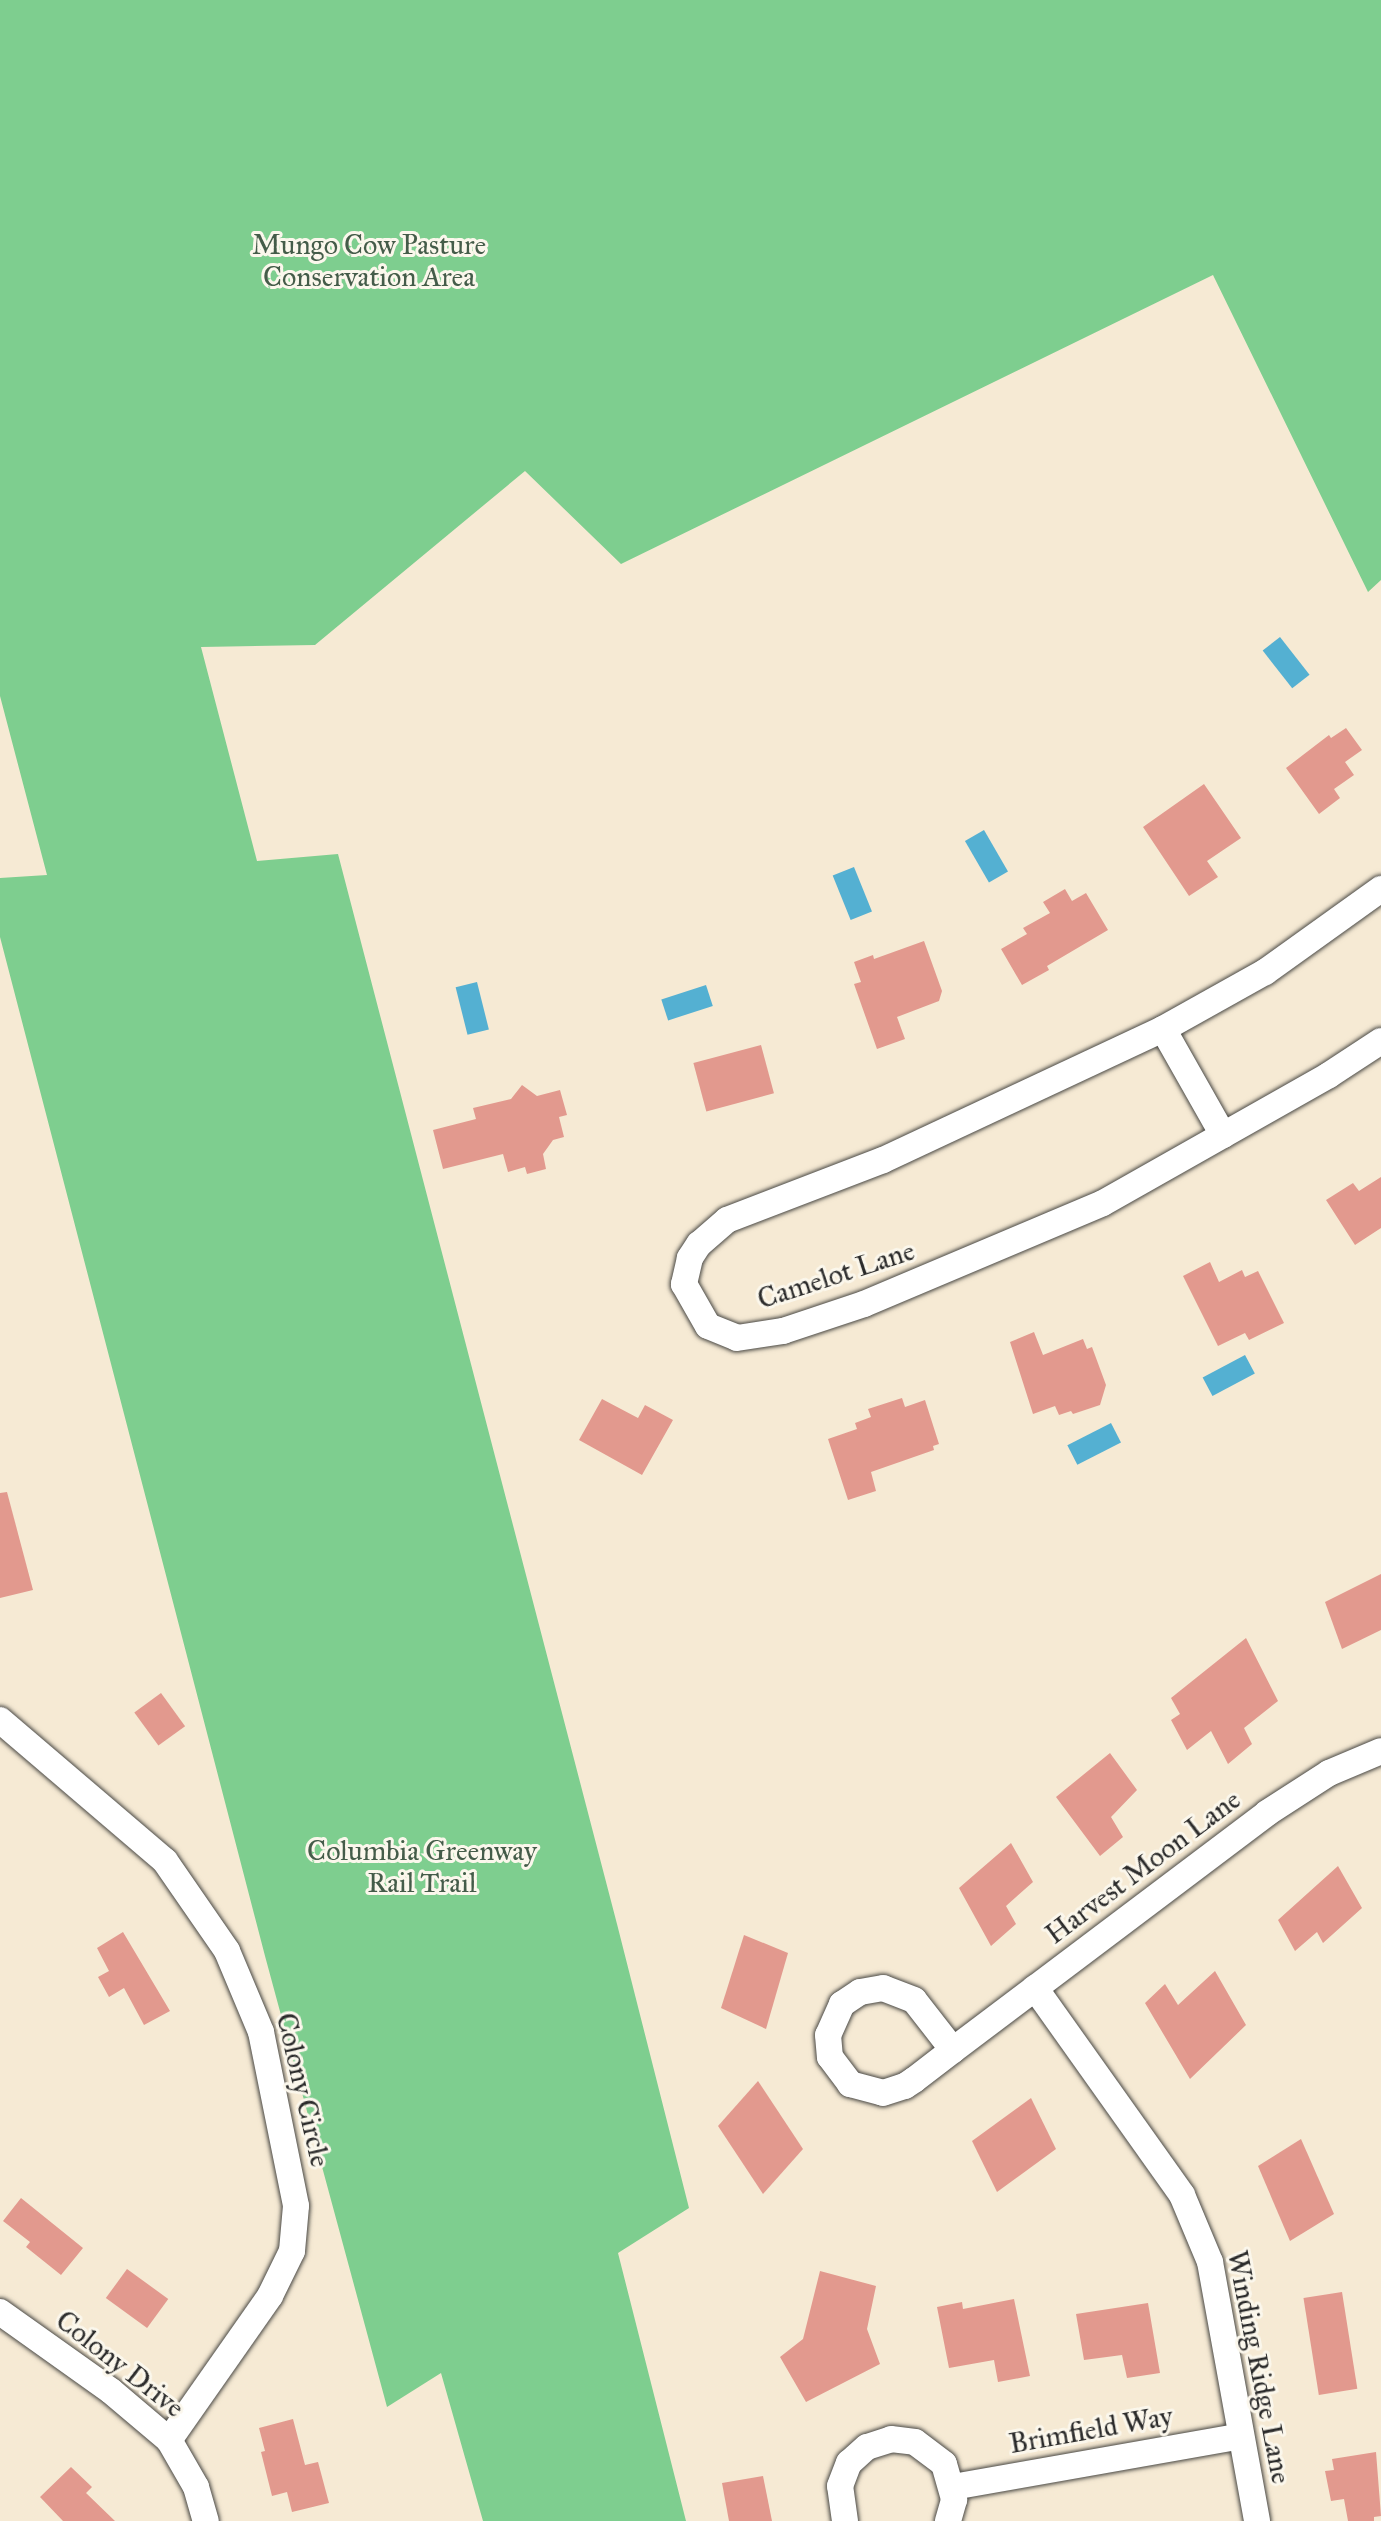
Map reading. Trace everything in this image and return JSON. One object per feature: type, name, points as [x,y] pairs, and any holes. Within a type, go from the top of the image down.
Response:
[{"type":"street","name":"Camelot Lane","points":[[1381,889],[1265,972],[1163,1029],[883,1160],[727,1220],[699,1244],[690,1258],[684,1284],[708,1326],[737,1338],[783,1331],[864,1304],[991,1253],[1103,1203],[1381,1041]]},
{"type":"street","points":[[1163,1029],[1223,1135]]},
{"type":"street","name":"Colony Circle","points":[[0,1720],[165,1861],[227,1951],[261,2032],[296,2206],[292,2251],[270,2296],[169,2440]]},
{"type":"street","name":"Harvest Moon Lane","points":[[953,2050],[914,2000],[883,1988],[860,1992],[842,2004],[828,2035],[835,2067],[850,2084],[871,2092],[905,2086],[953,2050],[1035,1988],[1297,1792],[1361,1757],[1381,1751]]},
{"type":"street","name":"Winding Ridge Lane","points":[[1035,1988],[1182,2195],[1210,2262],[1257,2521]]},
{"type":"street","name":"Colony Drive","points":[[0,2312],[111,2391],[169,2440],[196,2487],[206,2521]]},
{"type":"street","name":"Brimfield Way","points":[[953,2487],[1241,2436]]},
{"type":"street","points":[[845,2521],[839,2498],[843,2474],[858,2454],[879,2442],[903,2440],[926,2447],[944,2464],[953,2487],[948,2521]]},
{"type":"green space","points":[[0,0],[1381,0],[1381,580],[1368,592],[1213,275],[621,564],[525,471],[315,645],[201,647],[257,861],[338,854],[617,1924],[689,2208],[618,2253],[686,2521],[483,2521],[441,2373],[387,2407],[265,1956],[0,937],[0,878],[47,875],[0,696]]},
{"type":"water","points":[[1280,637],[1310,675],[1292,688],[1263,651]]},
{"type":"water","points":[[984,830],[1008,872],[989,883],[965,841]]},
{"type":"water","points":[[854,867],[872,912],[851,920],[833,876]]},
{"type":"water","points":[[477,982],[489,1030],[468,1035],[456,987]]},
{"type":"water","points":[[706,985],[713,1006],[668,1020],[661,1000]]},
{"type":"water","points":[[1245,1355],[1255,1374],[1212,1396],[1203,1378]]},
{"type":"water","points":[[1111,1423],[1121,1443],[1077,1465],[1067,1445]]},
{"type":"building","points":[[1346,728],[1362,750],[1345,762],[1354,775],[1334,789],[1340,798],[1319,814],[1286,768],[1329,735],[1331,738]]},
{"type":"building","points":[[1204,784],[1241,838],[1207,861],[1218,877],[1189,896],[1143,827]]},
{"type":"building","points":[[1065,889],[1072,901],[1086,893],[1108,930],[1047,966],[1049,970],[1022,985],[1001,949],[1027,934],[1023,928],[1050,913],[1043,902]]},
{"type":"building","points":[[924,941],[942,991],[939,1001],[897,1017],[905,1039],[877,1049],[854,984],[861,982],[854,962],[873,955],[874,959]]},
{"type":"building","points":[[761,1045],[774,1093],[706,1111],[693,1063]]},
{"type":"building","points":[[522,1085],[537,1096],[560,1090],[567,1115],[559,1117],[564,1137],[553,1140],[543,1154],[546,1169],[527,1174],[525,1167],[508,1172],[503,1154],[443,1169],[433,1130],[476,1119],[473,1108],[511,1099]]},
{"type":"building","points":[[1381,1177],[1381,1228],[1355,1245],[1326,1200],[1353,1183],[1359,1191]]},
{"type":"building","points":[[1210,1262],[1219,1282],[1242,1270],[1245,1277],[1258,1271],[1284,1323],[1249,1340],[1245,1333],[1218,1346],[1183,1276]]},
{"type":"building","points":[[1034,1332],[1043,1355],[1083,1339],[1087,1349],[1092,1347],[1106,1385],[1100,1405],[1073,1414],[1071,1411],[1059,1415],[1055,1406],[1033,1414],[1010,1342]]},
{"type":"building","points":[[902,1398],[905,1407],[925,1400],[939,1444],[933,1446],[934,1450],[871,1472],[876,1491],[848,1500],[828,1439],[857,1429],[855,1423],[871,1417],[868,1409]]},
{"type":"building","points":[[602,1399],[638,1418],[645,1405],[673,1420],[642,1475],[579,1440]]},
{"type":"building","points":[[7,1492],[33,1590],[0,1598],[0,1493]]},
{"type":"building","points":[[1381,1574],[1381,1630],[1342,1649],[1325,1602]]},
{"type":"building","points":[[1246,1638],[1278,1701],[1244,1728],[1252,1744],[1228,1764],[1211,1731],[1187,1750],[1171,1720],[1180,1714],[1171,1698]]},
{"type":"building","points":[[161,1693],[185,1726],[158,1746],[134,1712]]},
{"type":"building","points":[[1110,1753],[1137,1790],[1111,1817],[1123,1837],[1100,1856],[1056,1797]]},
{"type":"building","points":[[1011,1843],[1033,1882],[1006,1906],[1016,1924],[991,1946],[959,1888]]},
{"type":"building","points":[[1338,1866],[1362,1908],[1323,1943],[1317,1932],[1295,1951],[1278,1920]]},
{"type":"building","points":[[123,1932],[170,2011],[144,2025],[124,1988],[109,1997],[98,1977],[109,1971],[97,1948]]},
{"type":"building","points":[[744,1935],[788,1953],[766,2029],[721,2008]]},
{"type":"building","points":[[1215,1971],[1246,2025],[1190,2079],[1145,2003],[1165,1984],[1178,2005]]},
{"type":"building","points":[[758,2081],[803,2149],[763,2194],[718,2126]]},
{"type":"building","points":[[1031,2098],[1056,2149],[997,2192],[972,2141]]},
{"type":"building","points":[[1301,2139],[1334,2214],[1290,2241],[1258,2166]]},
{"type":"building","points":[[21,2198],[83,2248],[61,2275],[26,2247],[30,2242],[3,2221]]},
{"type":"building","points":[[127,2269],[168,2299],[147,2328],[106,2298]]},
{"type":"building","points":[[820,2271],[876,2286],[867,2329],[880,2364],[806,2402],[780,2357],[803,2339]]},
{"type":"building","points":[[1342,2292],[1357,2389],[1319,2395],[1303,2298]]},
{"type":"building","points":[[1014,2299],[1030,2376],[998,2382],[994,2360],[949,2368],[937,2307],[962,2302],[963,2309]]},
{"type":"building","points":[[1148,2303],[1160,2373],[1127,2378],[1122,2355],[1084,2360],[1076,2314]]},
{"type":"building","points":[[293,2419],[305,2465],[318,2462],[329,2503],[292,2512],[287,2492],[272,2496],[261,2452],[265,2451],[259,2428]]},
{"type":"building","points":[[1376,2452],[1381,2516],[1374,2517],[1374,2521],[1348,2521],[1344,2499],[1331,2501],[1325,2471],[1334,2470],[1332,2459]]},
{"type":"building","points":[[71,2467],[92,2487],[86,2493],[115,2521],[63,2521],[40,2497]]},
{"type":"building","points":[[763,2476],[772,2521],[729,2521],[722,2483]]},
{"type":"park label","name":"Mungo Cow Pasture Conservation Area","points":[[369,261]]},
{"type":"park label","name":"Columbia Greenway Rail Trail","points":[[422,1867]]}]
